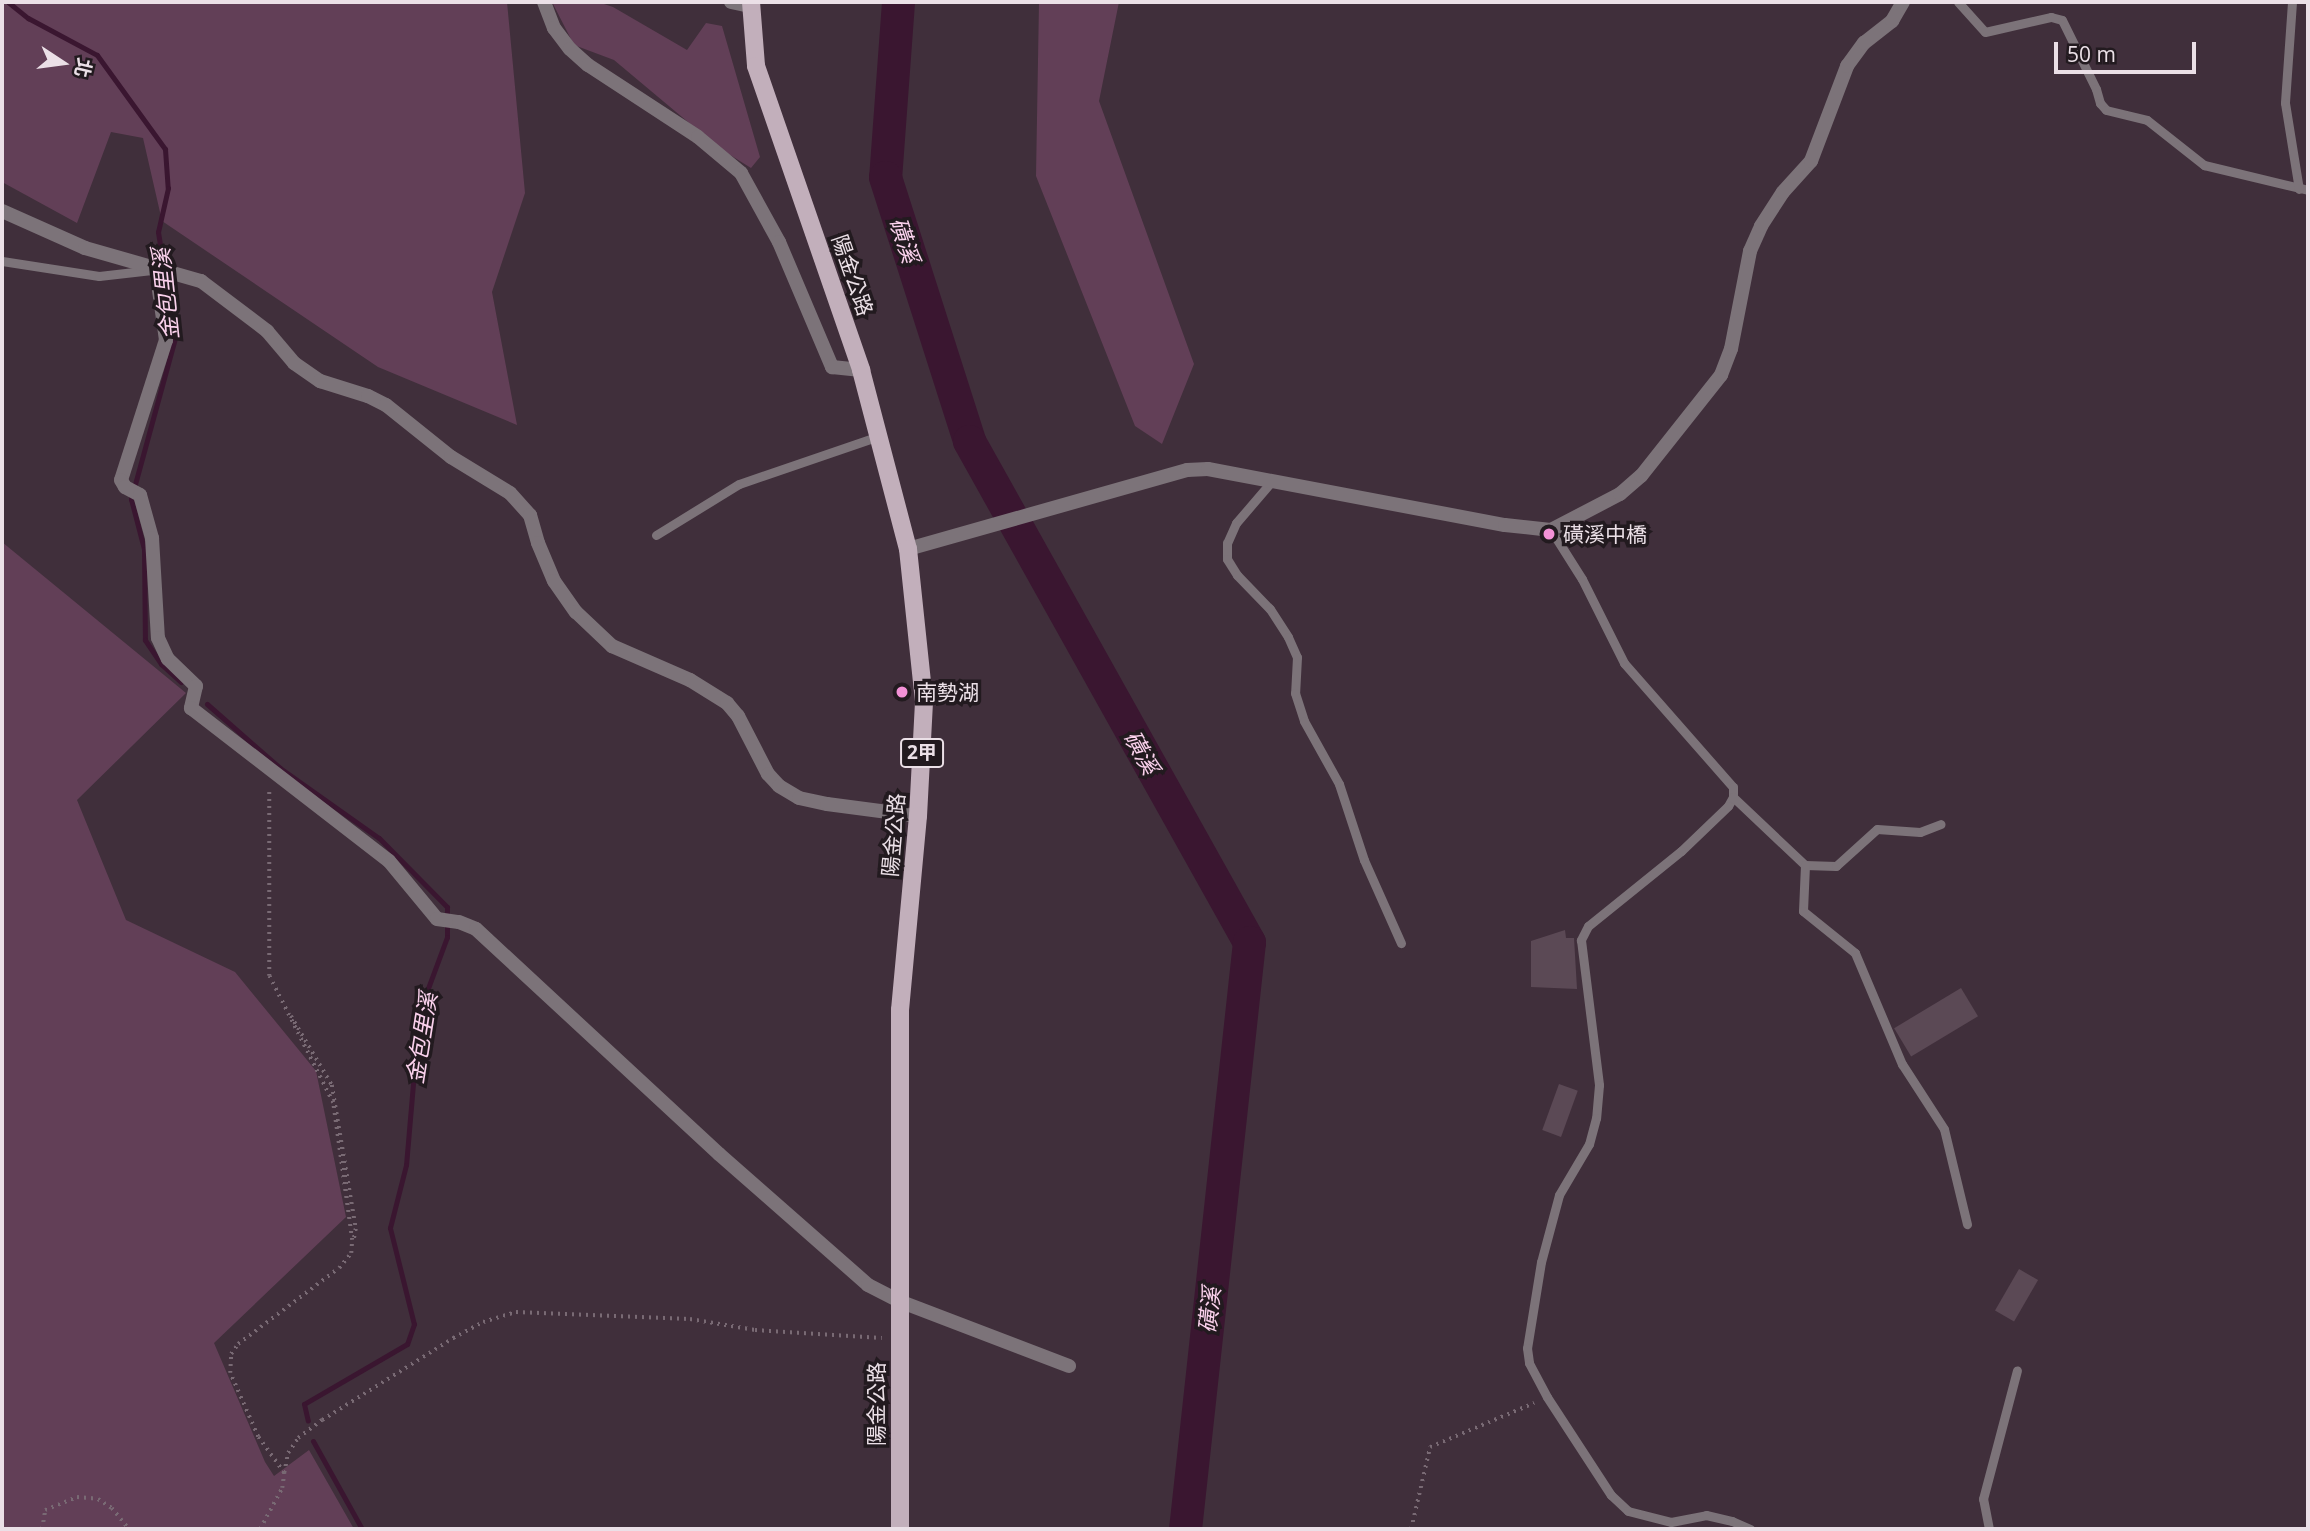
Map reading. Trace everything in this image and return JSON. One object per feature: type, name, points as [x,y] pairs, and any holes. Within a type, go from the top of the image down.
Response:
[{"type":"main road","name":"陽金公路","points":[[750,4],[756,66],[862,370],[908,549],[924,702],[918,816],[900,1010],[900,1529]]},
{"type":"street","points":[[544,2],[554,28],[587,65],[698,137],[741,173],[779,242],[832,367],[862,370]]},
{"type":"street","points":[[731,2],[750,4]]},
{"type":"street","points":[[908,549],[1187,470],[1208,469],[1505,525],[1551,530],[1620,494],[1641,476],[1721,375],[1731,349],[1750,251],[1761,226],[1783,192],[1811,161],[1847,66],[1864,43],[1892,21],[1903,2]]},
{"type":"street","points":[[2,211],[85,248],[156,269],[178,272],[201,281],[267,331],[294,363],[320,381],[368,396],[386,405],[451,457],[510,493],[530,515],[554,581],[576,612],[612,646],[690,680],[727,703],[738,716],[768,774],[779,786],[799,798],[817,802],[918,816]]},
{"type":"street","points":[[156,269],[166,340],[121,480],[125,487],[140,495],[152,538],[158,638],[168,659],[196,686],[191,708],[273,775],[389,861],[437,919],[458,922],[476,929],[719,1154],[868,1285],[899,1301],[1069,1366]]},
{"type":"lane","points":[[1958,2],[1985,32],[2051,17],[2062,20],[2096,89],[2100,103],[2106,110],[2147,120],[2204,165],[2303,189],[2285,103],[2292,2]]},
{"type":"lane","points":[[2,261],[99,276],[156,269]]},
{"type":"lane","points":[[656,535],[739,484],[879,436]]},
{"type":"lane","points":[[1272,481],[1236,523],[1227,543],[1227,559],[1237,575],[1270,609],[1288,637],[1297,657],[1294,693],[1304,721],[1339,784],[1364,860],[1401,943]]},
{"type":"lane","points":[[1551,530],[1582,579],[1624,663],[1733,787],[1733,797],[1728,806],[1681,851],[1588,926],[1581,940],[1599,1085],[1596,1118],[1589,1144],[1559,1195],[1541,1262],[1527,1348],[1529,1363],[1547,1397],[1611,1495],[1628,1511],[1671,1522],[1706,1514],[1750,1529]]},
{"type":"lane","points":[[1733,797],[1805,865],[1836,866],[1877,829],[1920,832],[1941,824]]},
{"type":"lane","points":[[1805,865],[1803,911],[1855,953],[1902,1065],[1944,1129],[1967,1224]]},
{"type":"lane","points":[[1989,1529],[1983,1499],[2017,1370]]},
{"type":"path","points":[[261,1328],[341,1269],[351,1251],[356,1229],[332,1085],[270,981],[273,775]]},
{"type":"path","points":[[273,775],[269,788],[269,976],[333,1102],[352,1240],[351,1253],[339,1269],[237,1344],[231,1354],[230,1373],[258,1437],[284,1473]]},
{"type":"path","points":[[260,1529],[282,1488],[288,1453],[298,1438],[453,1338],[483,1322],[516,1312],[690,1319],[755,1330],[898,1339]]},
{"type":"path","points":[[1411,1529],[1430,1447],[1547,1397]]},
{"type":"path","points":[[42,1529],[45,1510],[77,1497],[98,1499],[112,1508],[129,1529]]},
{"type":"shaded area","points":[[2,2],[507,2],[525,193],[492,292],[517,425],[378,367],[162,221],[143,138],[111,132],[77,223],[2,182]]},
{"type":"shaded area","points":[[552,2],[598,2],[613,7],[687,50],[706,23],[722,26],[760,157],[751,168],[719,148],[614,60],[574,45]]},
{"type":"shaded area","points":[[1039,2],[1119,2],[1099,101],[1194,364],[1162,444],[1135,426],[1036,176]]},
{"type":"shaded area","points":[[2,542],[186,693],[77,800],[126,920],[235,972],[316,1071],[346,1217],[214,1343],[265,1462],[274,1476],[309,1450],[354,1529],[2,1529]]},
{"type":"building","points":[[1565,930],[1566,938],[1574,938],[1577,989],[1531,987],[1531,941]]},
{"type":"building","points":[[1961,988],[1978,1016],[1911,1056],[1894,1028]]},
{"type":"building","points":[[1559,1084],[1578,1091],[1561,1137],[1542,1130]]},
{"type":"building","points":[[2019,1269],[2038,1280],[2014,1322],[1995,1311]]},
{"type":"waterway","name":"金包里溪","points":[[8,2],[28,18],[97,55],[165,149],[168,188],[158,232],[175,338],[131,499],[144,549],[145,640],[161,664],[181,682]]},
{"type":"waterway","name":"磺溪","points":[[898,2],[885,177],[969,441],[1249,942],[1185,1529]]},
{"type":"waterway","name":"金包里溪","points":[[207,704],[280,768],[379,838],[447,907],[447,937],[425,996],[417,1037],[406,1165],[390,1228],[414,1324],[407,1344],[304,1404],[308,1421]]},
{"type":"waterway","name":"金包里溪","points":[[313,1441],[362,1529]]},
{"type":"place","name":"磺溪中橋","points":[[1549,534]]},
{"type":"place","name":"南勢湖","points":[[902,692]]}]
